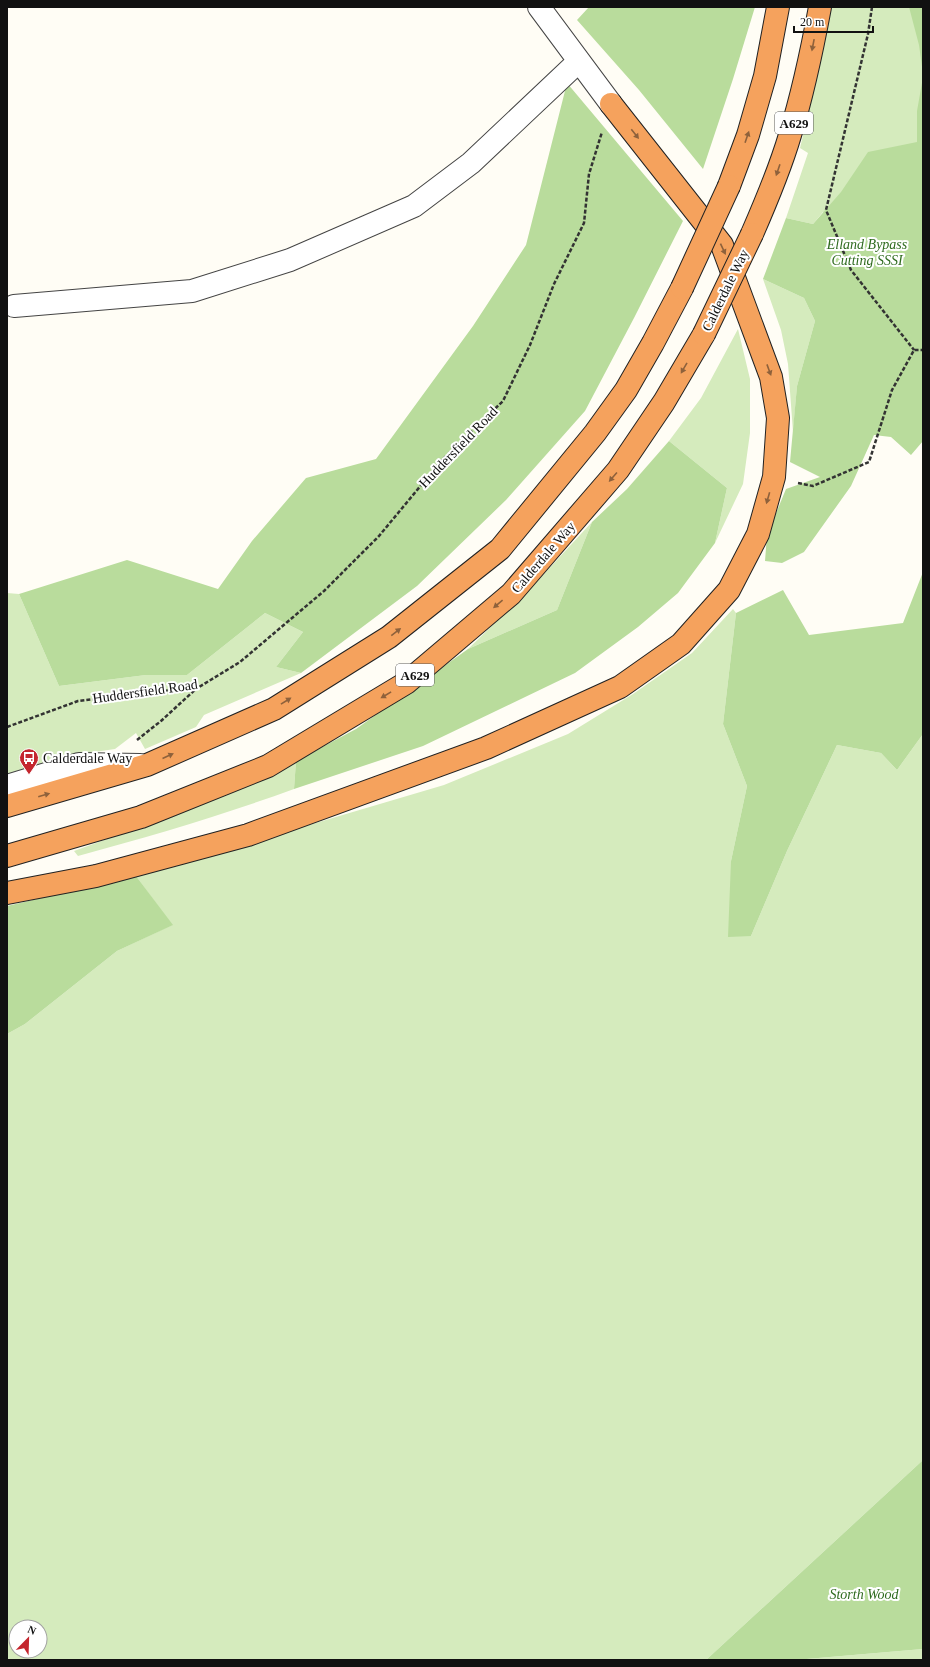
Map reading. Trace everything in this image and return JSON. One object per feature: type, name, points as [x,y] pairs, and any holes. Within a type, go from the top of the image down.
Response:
[{"type":"highway","name":"A629","points":[[7,806],[147,765],[274,709],[389,637],[500,549],[595,434],[626,390],[682,288],[729,186],[748,135],[765,76],[778,7]]},
{"type":"highway","name":"Calderdale Way","points":[[7,856],[141,817],[268,766],[406,683],[511,594],[618,470],[664,402],[704,334],[736,270],[772,189],[790,135],[807,75],[820,7]]},
{"type":"highway","points":[[7,892],[96,876],[248,835],[486,748],[620,687],[681,644],[729,590],[758,534],[774,477],[778,418],[771,377],[722,245],[611,104]]},
{"type":"street","points":[[539,7],[611,104]]},
{"type":"street","points":[[14,306],[192,291],[297,257],[414,206],[471,163],[579,61]]},
{"type":"street","points":[[7,786],[79,764],[147,765]]},
{"type":"path","points":[[872,7],[868,34],[826,210],[851,270],[914,350]]},
{"type":"path","name":"Huddersfield Road","points":[[7,727],[78,701],[199,687],[240,662],[324,591],[379,536],[442,460],[503,401],[530,345],[554,284],[584,223],[589,174],[611,104]]},
{"type":"path","points":[[914,350],[923,350]]},
{"type":"path","points":[[774,477],[813,486],[869,462],[892,390],[914,350]]},
{"type":"path","points":[[136,740],[162,721],[199,687]]},
{"type":"green space","points":[[589,7],[755,7],[703,169],[639,90],[577,20]]},
{"type":"green space","name":"Elland Bypass Cutting SSSI","points":[[831,7],[923,7],[923,435],[823,212],[813,224],[786,218],[808,153],[800,148],[819,68]]},
{"type":"green space","points":[[909,7],[923,7],[923,74],[919,45]]},
{"type":"green space","points":[[923,77],[923,441],[911,455],[891,437],[874,435],[851,486],[804,552],[782,563],[765,561],[767,535],[786,489],[820,477],[790,462],[797,386],[815,321],[804,298],[763,279],[786,218],[813,224],[841,192],[868,152],[917,142],[917,111]]},
{"type":"green space","points":[[567,83],[683,221],[585,411],[506,500],[417,586],[301,673],[276,667],[303,632],[265,613],[187,675],[146,675],[59,686],[19,594],[127,560],[218,589],[252,541],[306,478],[376,459],[473,326],[526,245]]},
{"type":"green space","points":[[763,279],[804,298],[815,321],[797,386],[793,432],[788,364],[781,330]]},
{"type":"green space","points":[[738,329],[750,379],[750,433],[743,484],[715,543],[727,488],[669,441],[701,398]]},
{"type":"green space","points":[[669,441],[727,488],[715,543],[678,593],[638,627],[575,673],[423,746],[294,789],[296,761],[356,729],[468,649],[557,610],[592,522],[627,489]]},
{"type":"green space","points":[[592,522],[557,610],[468,649],[531,588]]},
{"type":"green space","points":[[923,572],[923,734],[897,770],[881,753],[837,745],[787,851],[751,936],[728,937],[731,861],[747,786],[723,724],[736,613],[783,590],[809,635],[903,623]]},
{"type":"green space","points":[[7,593],[19,594],[59,686],[146,675],[187,675],[265,613],[303,632],[276,667],[301,673],[204,715],[196,727],[145,749],[136,733],[115,749],[67,756],[7,774]]},
{"type":"green space","points":[[733,609],[736,613],[723,724],[747,786],[731,861],[751,936],[787,851],[837,745],[881,753],[897,770],[923,734],[923,1460],[706,1660],[7,1660],[7,1034],[25,1024],[117,951],[172,925],[136,876],[444,785],[568,734],[633,694],[692,653]]},
{"type":"green space","points":[[296,761],[294,789],[160,833],[78,856],[74,851],[184,811]]},
{"type":"green space","points":[[136,876],[173,925],[117,951],[25,1024],[7,1034],[7,906]]},
{"type":"green space","name":"Storth Wood","points":[[923,1460],[923,1649],[795,1660],[706,1660]]},
{"type":"green space","points":[[923,1649],[923,1660],[795,1660]]},
{"type":"place","name":"Calderdale Way","points":[[29,775]]}]
